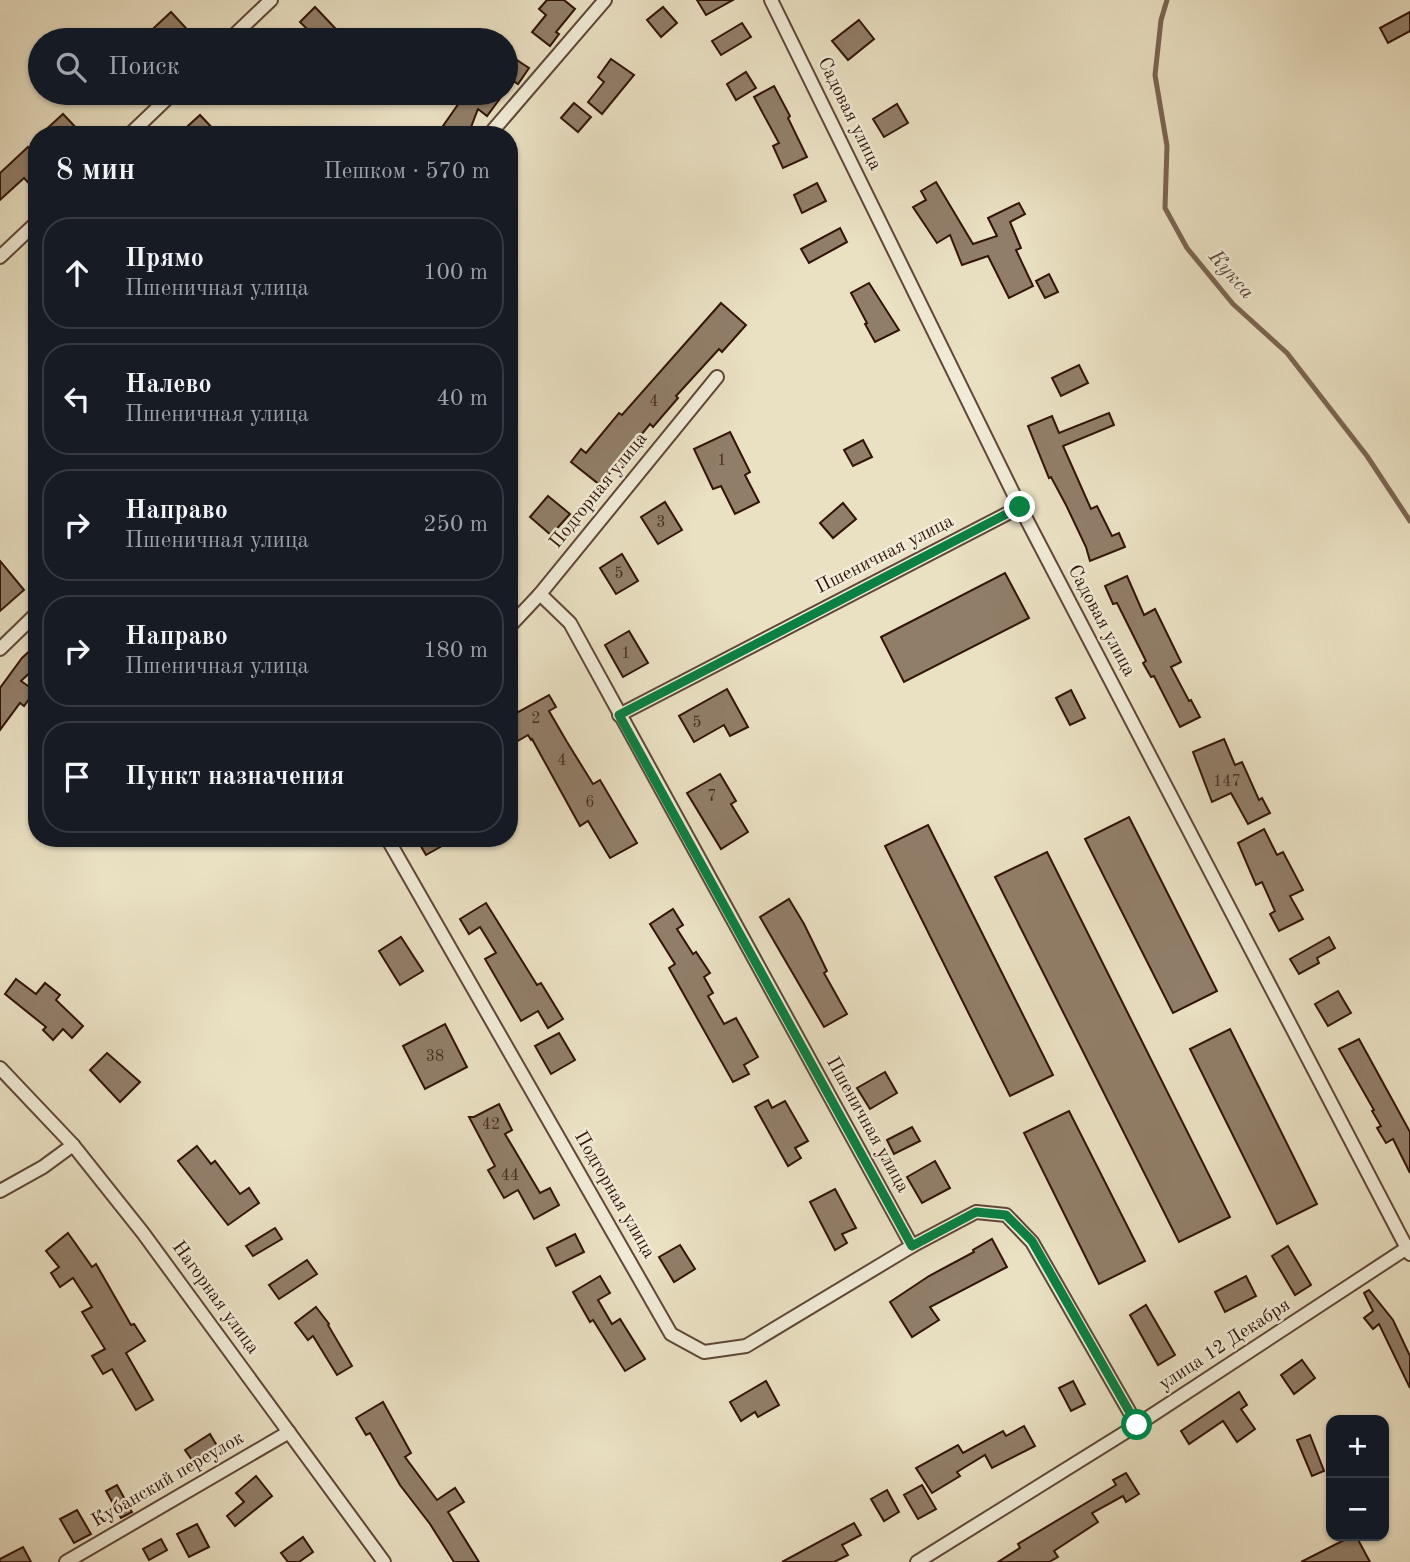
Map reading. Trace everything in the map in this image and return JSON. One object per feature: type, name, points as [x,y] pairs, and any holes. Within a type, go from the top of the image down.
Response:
[{"type":"street","points":[[242,28],[271,0]]},
{"type":"street","points":[[518,101],[605,0]]},
{"type":"street","name":"Садовая улица","points":[[771,0],[1020,507],[1409,1249]]},
{"type":"street","points":[[138,126],[160,105]]},
{"type":"street","points":[[497,126],[515,105]]},
{"type":"street","points":[[0,257],[28,231]]},
{"type":"street","name":"Подгорная улица","points":[[518,617],[717,377]]},
{"type":"street","name":"Пшеничная улица","points":[[619,715],[1020,507]]},
{"type":"street","name":"Пшеничная улица","points":[[540,594],[570,623],[912,1246]]},
{"type":"street","points":[[0,649],[28,622]]},
{"type":"street","name":"Подгорная улица","points":[[392,847],[671,1334],[704,1352],[746,1346],[912,1246]]},
{"type":"street","name":"Нагорная улица","points":[[0,1068],[73,1146],[143,1233],[384,1562]]},
{"type":"street","points":[[0,1191],[43,1167],[73,1146]]},
{"type":"street","points":[[912,1246],[976,1212],[1006,1215],[1032,1241],[1137,1425]]},
{"type":"street","name":"улица 12 Декабря","points":[[920,1561],[1409,1249]]},
{"type":"street","name":"Кубанский переулок","points":[[66,1562],[289,1432]]},
{"type":"building","points":[[547,0],[564,0],[575,9],[556,32],[559,34],[550,46],[532,32],[546,15],[539,9]]},
{"type":"building","points":[[697,0],[733,0],[706,15]]},
{"type":"building","points":[[315,7],[335,28],[306,28],[300,22]]},
{"type":"building","points":[[663,7],[677,23],[661,37],[647,20]]},
{"type":"building","points":[[171,12],[186,28],[154,28]]},
{"type":"building","points":[[1410,12],[1410,31],[1388,43],[1380,28]]},
{"type":"building","points":[[859,20],[874,39],[848,60],[832,41]]},
{"type":"building","points":[[742,23],[751,37],[721,55],[712,41]]},
{"type":"building","points":[[611,59],[634,75],[602,114],[588,102],[604,82],[598,77]]},
{"type":"building","points":[[518,61],[529,68],[518,84]]},
{"type":"building","points":[[746,72],[756,88],[736,100],[727,84]]},
{"type":"building","points":[[774,86],[807,157],[783,168],[773,146],[779,143],[754,97]]},
{"type":"building","points":[[574,103],[591,117],[578,132],[561,118]]},
{"type":"building","points":[[897,104],[908,123],[884,137],[873,119]]},
{"type":"building","points":[[458,105],[495,105],[487,116],[478,109],[471,126],[443,126]]},
{"type":"building","points":[[63,114],[74,126],[50,126]]},
{"type":"building","points":[[200,115],[210,126],[188,126]]},
{"type":"building","points":[[28,147],[28,182],[24,178],[0,200],[0,173]]},
{"type":"building","points":[[936,182],[973,244],[997,236],[988,218],[1019,203],[1025,214],[1010,222],[1021,248],[1016,250],[1033,286],[1009,298],[988,256],[962,265],[950,235],[937,243],[913,207],[926,200],[921,191]]},
{"type":"building","points":[[817,183],[826,201],[802,213],[794,195]]},
{"type":"building","points":[[840,228],[847,242],[809,263],[801,249]]},
{"type":"building","points":[[1049,274],[1058,292],[1045,298],[1036,281]]},
{"type":"building","points":[[869,283],[899,330],[875,342],[851,293]]},
{"type":"building","points":[[721,303],[746,325],[722,352],[719,349],[676,396],[678,398],[653,427],[650,424],[600,485],[571,462],[581,449],[586,453],[619,413],[622,415]]},
{"type":"building","points":[[1079,365],[1088,383],[1061,396],[1052,378]]},
{"type":"building","points":[[1109,413],[1114,425],[1063,446],[1091,509],[1097,506],[1112,536],[1119,533],[1125,547],[1090,561],[1066,505],[1051,477],[1049,478],[1028,426],[1052,416],[1059,433]]},
{"type":"building","points":[[730,432],[750,472],[745,475],[759,502],[735,514],[721,486],[713,489],[694,449]]},
{"type":"building","points":[[863,440],[872,457],[853,466],[844,450]]},
{"type":"building","points":[[548,496],[570,514],[551,535],[530,517]]},
{"type":"building","points":[[665,502],[682,530],[658,544],[641,517]]},
{"type":"building","points":[[843,503],[856,519],[833,538],[820,523]]},
{"type":"building","points":[[622,554],[638,581],[616,594],[600,568]]},
{"type":"building","points":[[0,561],[24,590],[0,611]]},
{"type":"building","points":[[1005,573],[1029,618],[904,682],[881,637]]},
{"type":"building","points":[[1127,576],[1144,615],[1155,609],[1181,662],[1171,667],[1200,717],[1180,727],[1154,676],[1151,677],[1143,663],[1146,661],[1117,603],[1113,604],[1105,586]]},
{"type":"building","points":[[629,631],[648,663],[623,677],[605,645]]},
{"type":"building","points":[[28,652],[28,674],[21,681],[28,686],[28,701],[24,706],[20,703],[0,730],[0,688]]},
{"type":"building","points":[[727,689],[748,727],[730,736],[724,725],[694,742],[679,716]]},
{"type":"building","points":[[1071,690],[1085,718],[1070,725],[1056,698]]},
{"type":"building","points":[[549,695],[556,707],[549,711],[567,742],[593,784],[600,780],[637,843],[610,858],[588,821],[580,826],[532,739],[528,735],[518,741],[518,712]]},
{"type":"building","points":[[1224,739],[1235,765],[1242,762],[1259,800],[1262,798],[1270,813],[1248,824],[1231,793],[1212,802],[1193,752]]},
{"type":"building","points":[[720,774],[736,801],[731,804],[748,832],[721,849],[687,793]]},
{"type":"building","points":[[1129,817],[1217,991],[1173,1013],[1085,839]]},
{"type":"building","points":[[928,825],[1053,1075],[1010,1096],[885,846]]},
{"type":"building","points":[[1264,829],[1277,855],[1283,852],[1303,890],[1290,896],[1303,919],[1279,931],[1270,914],[1275,911],[1262,882],[1256,885],[1238,843]]},
{"type":"building","points":[[421,847],[440,847],[426,855]]},
{"type":"building","points":[[1047,852],[1230,1217],[1179,1242],[995,877]]},
{"type":"building","points":[[789,899],[804,924],[827,971],[824,973],[847,1014],[824,1027],[760,917]]},
{"type":"building","points":[[486,903],[537,985],[541,983],[563,1019],[548,1028],[538,1011],[521,1021],[485,959],[496,953],[480,927],[469,934],[460,919]]},
{"type":"building","points":[[673,909],[683,925],[677,929],[693,954],[696,952],[710,973],[704,977],[713,993],[708,996],[724,1024],[736,1018],[758,1057],[744,1065],[749,1074],[733,1082],[669,968],[675,964],[650,924]]},
{"type":"building","points":[[401,937],[423,971],[400,985],[379,951]]},
{"type":"building","points":[[1329,937],[1335,948],[1317,958],[1319,963],[1299,974],[1290,959]]},
{"type":"building","points":[[16,979],[36,994],[45,983],[60,995],[56,1000],[83,1026],[72,1038],[63,1029],[53,1040],[43,1030],[46,1027],[5,994]]},
{"type":"building","points":[[1338,991],[1351,1013],[1328,1026],[1315,1004]]},
{"type":"building","points":[[445,1024],[467,1067],[425,1089],[403,1046]]},
{"type":"building","points":[[1230,1029],[1317,1204],[1277,1224],[1190,1049]]},
{"type":"building","points":[[559,1033],[575,1060],[551,1074],[535,1046]]},
{"type":"building","points":[[1359,1039],[1410,1132],[1410,1173],[1393,1139],[1386,1143],[1377,1128],[1381,1126],[1372,1111],[1374,1110],[1339,1049]]},
{"type":"building","points":[[107,1053],[140,1082],[120,1102],[90,1070]]},
{"type":"building","points":[[885,1072],[897,1093],[870,1109],[857,1088]]},
{"type":"building","points":[[768,1100],[772,1108],[785,1101],[808,1141],[795,1148],[801,1158],[788,1166],[755,1107]]},
{"type":"building","points":[[499,1104],[512,1130],[505,1134],[540,1193],[550,1188],[559,1205],[534,1219],[518,1190],[504,1198],[488,1170],[495,1166],[469,1117]]},
{"type":"building","points":[[1069,1111],[1145,1261],[1099,1284],[1024,1133]]},
{"type":"building","points":[[912,1127],[920,1141],[894,1154],[887,1140]]},
{"type":"building","points":[[197,1146],[211,1164],[215,1161],[240,1194],[249,1188],[259,1203],[228,1225],[178,1161]]},
{"type":"building","points":[[935,1161],[950,1188],[922,1203],[907,1177]]},
{"type":"building","points":[[835,1189],[856,1228],[842,1234],[847,1243],[835,1250],[810,1202]]},
{"type":"building","points":[[275,1228],[282,1239],[253,1256],[246,1246]]},
{"type":"building","points":[[68,1233],[92,1267],[96,1264],[131,1325],[134,1324],[145,1341],[126,1353],[153,1400],[136,1410],[112,1369],[103,1374],[92,1356],[105,1349],[82,1312],[92,1307],[73,1278],[60,1287],[51,1273],[59,1267],[46,1251]]},
{"type":"building","points":[[575,1234],[584,1252],[556,1266],[547,1248]]},
{"type":"building","points":[[992,1239],[1007,1267],[930,1307],[939,1320],[912,1337],[890,1302]]},
{"type":"building","points":[[680,1245],[695,1269],[674,1282],[659,1257]]},
{"type":"building","points":[[1288,1246],[1311,1285],[1295,1295],[1272,1256]]},
{"type":"building","points":[[307,1260],[317,1274],[279,1299],[269,1285]]},
{"type":"building","points":[[600,1276],[610,1293],[598,1300],[612,1324],[620,1319],[645,1359],[625,1371],[593,1320],[590,1322],[573,1292]]},
{"type":"building","points":[[1246,1276],[1256,1296],[1225,1312],[1215,1292]]},
{"type":"building","points":[[1369,1290],[1393,1320],[1410,1356],[1410,1388],[1379,1324],[1373,1329],[1364,1318],[1373,1311],[1364,1293]]},
{"type":"building","points":[[1146,1305],[1175,1355],[1158,1365],[1130,1315]]},
{"type":"building","points":[[316,1307],[329,1324],[352,1366],[337,1375],[313,1336],[308,1340],[295,1323]]},
{"type":"building","points":[[1302,1360],[1315,1378],[1294,1394],[1281,1375]]},
{"type":"building","points":[[766,1381],[779,1405],[758,1417],[755,1412],[741,1421],[730,1402]]},
{"type":"building","points":[[1073,1381],[1085,1404],[1071,1411],[1059,1388]]},
{"type":"building","points":[[1239,1392],[1247,1405],[1241,1409],[1255,1429],[1237,1442],[1223,1421],[1189,1444],[1181,1431]]},
{"type":"building","points":[[383,1402],[411,1453],[405,1457],[437,1500],[455,1488],[464,1502],[448,1512],[479,1562],[454,1562],[430,1524],[400,1485],[370,1433],[366,1435],[356,1418]]},
{"type":"building","points":[[1024,1426],[1035,1446],[992,1468],[985,1455],[957,1472],[960,1476],[932,1493],[916,1468],[958,1445],[963,1453],[1003,1431],[1006,1436]]},
{"type":"building","points":[[210,1434],[220,1451],[196,1466],[185,1450]]},
{"type":"building","points":[[1310,1435],[1324,1471],[1312,1476],[1297,1440]]},
{"type":"building","points":[[1126,1473],[1139,1494],[1126,1502],[1123,1496],[1092,1513],[1098,1522],[1054,1551],[1058,1557],[1049,1562],[998,1562],[1020,1548],[1018,1544],[1116,1485],[1113,1480]]},
{"type":"building","points":[[256,1476],[272,1496],[235,1526],[227,1516],[244,1502],[236,1493]]},
{"type":"building","points":[[117,1485],[132,1512],[121,1518],[106,1491]]},
{"type":"building","points":[[922,1485],[936,1509],[918,1519],[904,1495]]},
{"type":"building","points":[[887,1490],[899,1512],[884,1521],[871,1499]]},
{"type":"building","points":[[77,1510],[91,1534],[74,1543],[60,1519]]},
{"type":"building","points":[[854,1523],[861,1535],[842,1545],[848,1555],[834,1562],[782,1562]]},
{"type":"building","points":[[197,1524],[209,1547],[189,1557],[177,1534]]},
{"type":"building","points":[[303,1537],[313,1552],[299,1562],[288,1562],[281,1553]]},
{"type":"building","points":[[161,1539],[167,1550],[149,1560],[143,1549]]},
{"type":"building","points":[[1342,1541],[1359,1541],[1370,1562],[1301,1562]]},
{"type":"building","points":[[23,1547],[31,1562],[0,1562],[0,1559]]},
{"type":"waterway","name":"Кукса","points":[[1167,0],[1161,20],[1155,75],[1167,146],[1165,208],[1187,248],[1233,304],[1287,353],[1367,456],[1410,521]]},
{"type":"route","points":[[1020,507],[619,715],[912,1246],[976,1212],[1006,1215],[1032,1241],[1137,1425]]}]
